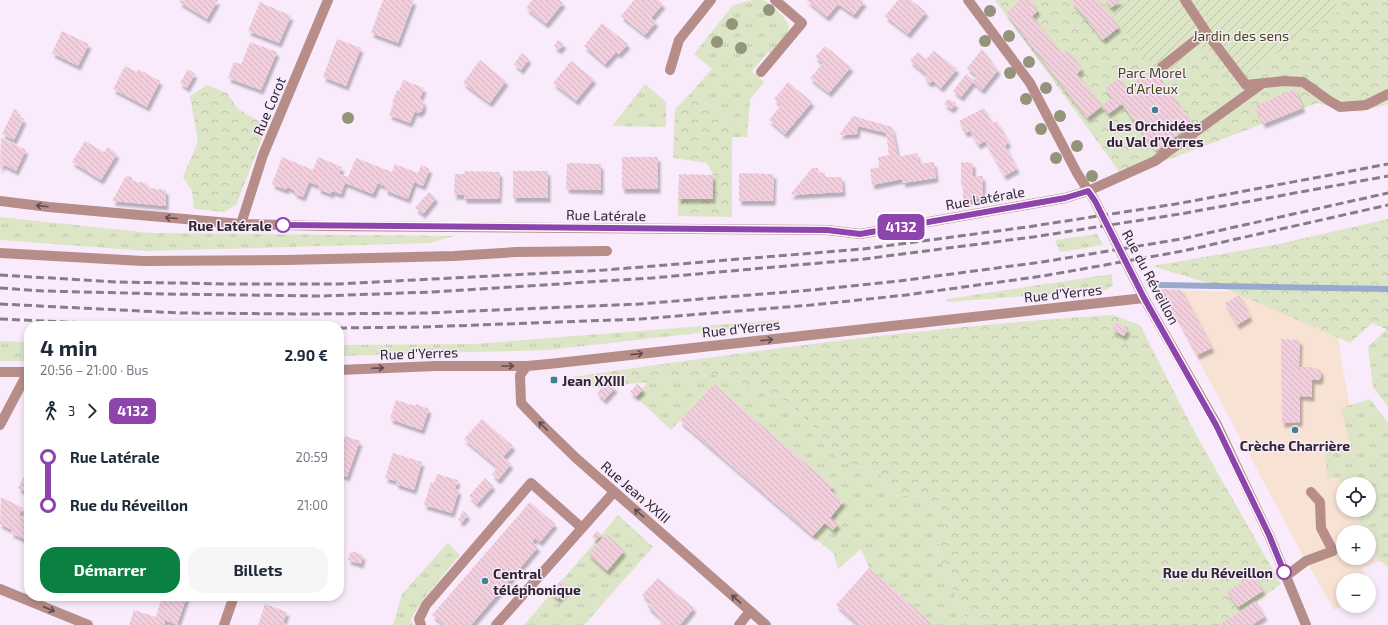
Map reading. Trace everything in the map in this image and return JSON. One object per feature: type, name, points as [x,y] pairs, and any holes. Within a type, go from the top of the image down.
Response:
[{"type":"street","name":"Rue Corot","points":[[241,224],[263,155],[328,0]]},
{"type":"street","points":[[670,70],[679,40],[711,0]]},
{"type":"street","points":[[761,72],[802,23],[775,0]]},
{"type":"street","name":"Rue du Réveillon","points":[[968,0],[1030,83],[1077,173],[1095,201],[1144,298],[1216,425],[1269,535],[1306,625]]},
{"type":"street","points":[[1185,0],[1206,32],[1246,85],[1284,81],[1302,82],[1340,107],[1366,106],[1388,94]]},
{"type":"street","points":[[1162,67],[1206,32]]},
{"type":"street","name":"Rue Latérale","points":[[0,201],[48,207],[241,224],[827,230],[860,234],[1065,198],[1088,191],[1155,161],[1263,83]]},
{"type":"street","points":[[0,253],[158,261],[454,256],[516,252],[607,251]]},
{"type":"street","name":"Rue d'Yerres","points":[[344,370],[436,366],[527,366],[1144,298]]},
{"type":"street","name":"Rue Jean XXIII","points":[[527,366],[520,376],[521,403],[576,458],[766,625]]},
{"type":"street","points":[[0,372],[24,372]]},
{"type":"street","points":[[0,425],[24,380]]},
{"type":"street","points":[[421,625],[419,618],[426,605],[531,483],[582,528]]},
{"type":"street","points":[[496,625],[614,492]]},
{"type":"street","points":[[1286,576],[1306,562],[1333,551],[1321,528],[1320,502],[1311,492]]},
{"type":"street","points":[[0,589],[24,599]]},
{"type":"street","points":[[29,601],[88,625]]},
{"type":"street","points":[[224,625],[232,601]]},
{"type":"street","points":[[739,625],[750,611]]},
{"type":"shaded area","name":"Crèche Charrière","points":[[1161,290],[1333,294],[1341,359],[1361,467],[1336,477],[1336,517],[1358,517],[1362,525],[1336,525],[1336,565],[1369,565],[1362,568],[1364,573],[1336,573],[1336,609],[1334,610],[1301,552]]},
{"type":"shaded area","name":"Crèche Charrière","points":[[1376,555],[1379,561],[1376,562]]},
{"type":"green space","points":[[753,0],[763,0],[770,4],[783,16],[789,27],[785,37],[772,55],[768,52],[752,71],[764,82],[750,99],[747,137],[732,137],[732,131],[717,109],[688,96],[712,69],[694,54],[733,5]]},
{"type":"green space","name":"Parc Morel d’Arleux","points":[[995,0],[1388,0],[1388,104],[1360,112],[1317,103],[1123,177]]},
{"type":"green space","name":"Jardin des sens","points":[[1100,0],[1333,0],[1340,10],[1233,83],[1205,46],[1162,78]]},
{"type":"green space","points":[[645,84],[666,102],[666,127],[612,126]]},
{"type":"green space","points":[[207,85],[227,93],[238,109],[267,126],[236,205],[224,212],[194,209],[192,191],[183,177],[198,142],[190,96]]},
{"type":"green space","points":[[688,96],[717,109],[732,131],[732,217],[678,216],[678,199],[713,199],[713,175],[707,163],[673,158],[675,109]]},
{"type":"green space","points":[[0,217],[151,233],[454,236],[430,243],[147,251],[0,240]]},
{"type":"green space","points":[[1388,219],[1388,330],[1372,323],[1350,343],[1221,287],[1152,266],[1274,245]]},
{"type":"green space","points":[[1097,234],[1103,245],[1060,252],[1055,240]]},
{"type":"green space","points":[[1112,274],[1113,285],[1106,290],[947,302],[947,299]]},
{"type":"green space","points":[[1113,315],[1140,325],[1195,433],[1281,584],[1223,625],[991,625],[963,615],[937,551],[947,519],[929,497],[891,495],[879,472],[839,462],[816,429],[787,401],[717,374],[594,388],[572,377],[842,340],[977,326]]},
{"type":"green space","points":[[781,320],[777,324],[549,350],[344,356],[344,345],[474,344]]},
{"type":"green space","points":[[1388,328],[1388,407],[1373,387],[1368,347]]},
{"type":"green space","points":[[0,341],[24,342],[24,361],[0,361]]},
{"type":"green space","points":[[717,374],[787,401],[816,429],[839,462],[879,472],[891,495],[929,497],[947,519],[937,551],[963,615],[991,625],[934,625],[869,568],[861,549],[838,569],[834,554],[813,536],[825,523],[837,524],[830,518],[843,502],[830,490],[833,487],[714,384],[671,430],[636,397],[643,389],[646,382]]},
{"type":"green space","points":[[1370,399],[1388,423],[1388,566],[1379,561],[1376,555],[1376,525],[1362,525],[1358,517],[1376,517],[1376,477],[1336,477],[1327,479],[1325,443],[1351,449],[1341,408]]},
{"type":"green space","points":[[618,515],[653,547],[584,625],[524,625]]},
{"type":"green space","points":[[448,543],[460,555],[422,601],[411,619],[413,625],[393,625],[402,594]]},
{"type":"building","points":[[181,0],[218,0],[207,19],[179,2]]},
{"type":"building","points":[[383,0],[414,0],[398,43],[371,33]]},
{"type":"building","points":[[532,0],[560,0],[563,3],[546,24],[526,8]]},
{"type":"building","points":[[634,0],[658,0],[663,4],[651,18],[656,22],[645,35],[621,16]]},
{"type":"building","points":[[806,0],[862,0],[864,2],[854,15],[838,4],[827,17]]},
{"type":"building","points":[[898,0],[911,0],[926,12],[908,34],[885,16]]},
{"type":"building","points":[[1020,0],[1030,0],[1038,11],[1032,16],[1062,54],[1067,50],[1082,69],[1077,74],[1102,106],[1087,118],[1006,13]]},
{"type":"building","points":[[1074,0],[1098,0],[1119,27],[1103,40],[1072,2]]},
{"type":"building","points":[[1105,0],[1121,0],[1111,8]]},
{"type":"building","points":[[260,2],[291,16],[279,43],[248,31]]},
{"type":"building","points":[[602,23],[628,44],[619,54],[616,52],[605,64],[584,46]]},
{"type":"building","points":[[62,31],[89,44],[78,66],[52,53]]},
{"type":"building","points":[[337,39],[361,48],[346,86],[323,77]]},
{"type":"building","points":[[558,40],[564,44],[559,50],[554,46]]},
{"type":"building","points":[[250,42],[277,52],[261,90],[228,78],[234,62],[241,64]]},
{"type":"building","points":[[825,46],[851,67],[829,93],[810,78],[823,63],[815,57]]},
{"type":"building","points":[[982,49],[998,70],[982,90],[973,82],[961,97],[953,91],[966,74],[974,80],[977,76],[967,68]]},
{"type":"building","points":[[934,51],[957,69],[941,88],[933,81],[929,83],[925,79],[927,75],[910,61],[918,52],[926,59]]},
{"type":"building","points":[[522,53],[529,59],[521,70],[514,64]]},
{"type":"building","points":[[480,60],[506,81],[490,103],[463,83]]},
{"type":"building","points":[[571,61],[594,79],[576,101],[553,83]]},
{"type":"building","points":[[125,66],[137,72],[138,69],[160,81],[147,107],[113,89]]},
{"type":"building","points":[[188,69],[195,74],[187,88],[180,83]]},
{"type":"building","name":"Les Orchidées du Val d'Yerres","points":[[1153,69],[1193,124],[1156,151],[1122,104],[1108,114],[1102,106],[1112,98],[1105,89],[1118,78],[1127,88]]},
{"type":"building","points":[[403,80],[424,88],[420,99],[423,101],[424,105],[422,111],[418,113],[415,111],[410,123],[389,115],[397,90],[399,91]]},
{"type":"building","points":[[788,82],[812,102],[785,134],[769,120],[781,105],[774,99]]},
{"type":"building","points":[[1295,89],[1303,108],[1263,124],[1255,106]]},
{"type":"building","points":[[948,99],[956,103],[952,109],[944,104]]},
{"type":"building","points":[[984,108],[992,123],[997,121],[1009,143],[1005,145],[1017,169],[1004,176],[985,141],[978,145],[970,131],[965,133],[959,121]]},
{"type":"building","points":[[14,109],[18,111],[16,115],[24,119],[14,140],[2,134]]},
{"type":"building","points":[[853,116],[892,127],[898,157],[917,153],[919,164],[934,162],[936,178],[903,183],[902,179],[872,185],[870,169],[879,167],[878,157],[889,155],[886,133],[858,126],[857,134],[839,135]]},
{"type":"building","points":[[1,138],[26,150],[16,171],[2,164],[0,170]]},
{"type":"building","points":[[85,141],[104,152],[108,147],[117,154],[101,180],[72,162]]},
{"type":"building","points":[[282,157],[313,170],[318,157],[342,167],[339,174],[348,177],[356,158],[392,172],[395,164],[418,173],[421,165],[430,169],[423,186],[414,182],[408,199],[385,190],[386,187],[378,183],[373,194],[345,183],[341,194],[332,191],[331,194],[318,189],[319,186],[309,182],[303,197],[294,193],[295,191],[287,187],[286,190],[272,184]]},
{"type":"building","points":[[622,157],[658,157],[658,189],[622,189]]},
{"type":"building","points":[[961,162],[973,163],[973,176],[983,176],[983,197],[963,201],[963,186],[961,186]]},
{"type":"building","points":[[567,163],[601,164],[601,190],[566,189]]},
{"type":"building","points":[[812,168],[818,168],[819,173],[825,173],[825,177],[842,177],[843,192],[790,195]]},
{"type":"building","points":[[465,171],[500,172],[499,199],[464,199],[464,195],[454,195],[455,174],[464,174]]},
{"type":"building","points":[[513,171],[548,171],[548,198],[513,198]]},
{"type":"building","points":[[739,173],[774,174],[773,201],[739,201]]},
{"type":"building","points":[[679,174],[713,175],[713,199],[678,199]]},
{"type":"building","points":[[126,176],[132,177],[132,181],[145,183],[149,186],[149,188],[166,190],[166,206],[112,201]]},
{"type":"building","points":[[429,192],[436,198],[423,214],[415,208]]},
{"type":"building","points":[[1161,289],[1181,290],[1212,348],[1197,355]]},
{"type":"building","points":[[1239,295],[1250,317],[1237,325],[1225,303]]},
{"type":"building","points":[[1116,323],[1128,329],[1124,336],[1112,330]]},
{"type":"building","points":[[1281,339],[1300,340],[1299,367],[1312,367],[1321,371],[1321,378],[1319,380],[1312,380],[1312,397],[1300,396],[1300,422],[1282,423]]},
{"type":"building","points":[[607,380],[615,388],[604,400],[597,393]]},
{"type":"building","points":[[637,384],[643,389],[636,397],[630,392]]},
{"type":"building","points":[[714,384],[833,487],[830,490],[843,502],[830,518],[838,524],[833,530],[825,523],[813,536],[681,422],[680,420]]},
{"type":"building","points":[[396,400],[415,406],[416,404],[429,409],[422,430],[390,419]]},
{"type":"building","points":[[482,419],[513,446],[503,457],[511,464],[498,480],[492,474],[496,470],[494,468],[496,466],[464,439]]},
{"type":"building","points":[[345,436],[360,441],[347,477],[344,476]]},
{"type":"building","points":[[393,453],[422,462],[414,490],[396,484],[396,481],[385,478]]},
{"type":"building","points":[[437,474],[458,480],[455,489],[459,490],[452,513],[424,505],[431,482],[434,483]]},
{"type":"building","points":[[24,477],[24,491],[18,488]]},
{"type":"building","points":[[485,478],[493,486],[477,504],[469,496]]},
{"type":"building","points":[[1,497],[23,508],[19,515],[24,518],[24,539],[11,533],[12,530],[0,524]]},
{"type":"building","name":"Central téléphonique","points":[[530,502],[555,524],[540,542],[535,538],[532,542],[538,547],[471,625],[444,625],[432,615]]},
{"type":"building","points":[[463,511],[468,515],[462,522],[458,520]]},
{"type":"building","points":[[597,531],[601,535],[596,540],[592,537]]},
{"type":"building","points":[[606,534],[624,551],[607,571],[588,554]]},
{"type":"building","points":[[351,551],[363,555],[361,564],[348,560]]},
{"type":"building","points":[[869,568],[934,625],[859,625],[836,605]]},
{"type":"building","points":[[1254,575],[1263,591],[1238,607],[1227,592]]},
{"type":"building","points":[[658,578],[694,608],[680,625],[661,625],[660,624],[663,620],[647,606],[651,603],[642,595]]},
{"type":"building","points":[[561,580],[569,587],[558,599],[551,593]]},
{"type":"building","points":[[161,601],[185,601],[177,625],[165,620],[164,625],[129,625],[134,610],[156,617]]},
{"type":"building","points":[[1256,601],[1265,616],[1252,625],[1219,625]]},
{"type":"building","points":[[265,604],[287,612],[283,623],[288,625],[258,625]]},
{"type":"waterway","points":[[1160,285],[1388,289]]},
{"type":"railway","points":[[0,275],[117,282],[338,284],[605,270],[863,249],[1027,227],[1176,204],[1388,164]]},
{"type":"railway","points":[[0,288],[43,291],[321,296],[432,292],[652,278],[864,259],[1033,237],[1180,214],[1388,176]]},
{"type":"railway","points":[[0,304],[181,313],[306,314],[425,313],[639,304],[812,290],[899,281],[1042,262],[1181,239],[1388,193]]},
{"type":"railway","points":[[344,328],[423,327],[641,319],[811,305],[906,295],[1043,276],[1183,251],[1388,205]]},
{"type":"railway","points":[[0,319],[43,321]]},
{"type":"bus line","name":"4132","points":[[283,225],[827,230],[860,234],[1065,198],[1088,191],[1095,201],[1144,298],[1216,425],[1269,535],[1284,572]]},
{"type":"place","name":"Les Orchidées du Val d'Yerres","points":[[1155,110]]},
{"type":"place","name":"Rue Latérale","points":[[283,225]]},
{"type":"place","name":"Jean XXIII","points":[[554,380]]},
{"type":"place","name":"Crèche Charrière","points":[[1295,430]]},
{"type":"place","name":"Rue du Réveillon","points":[[1284,572]]},
{"type":"place","name":"Central téléphonique","points":[[485,581]]}]
